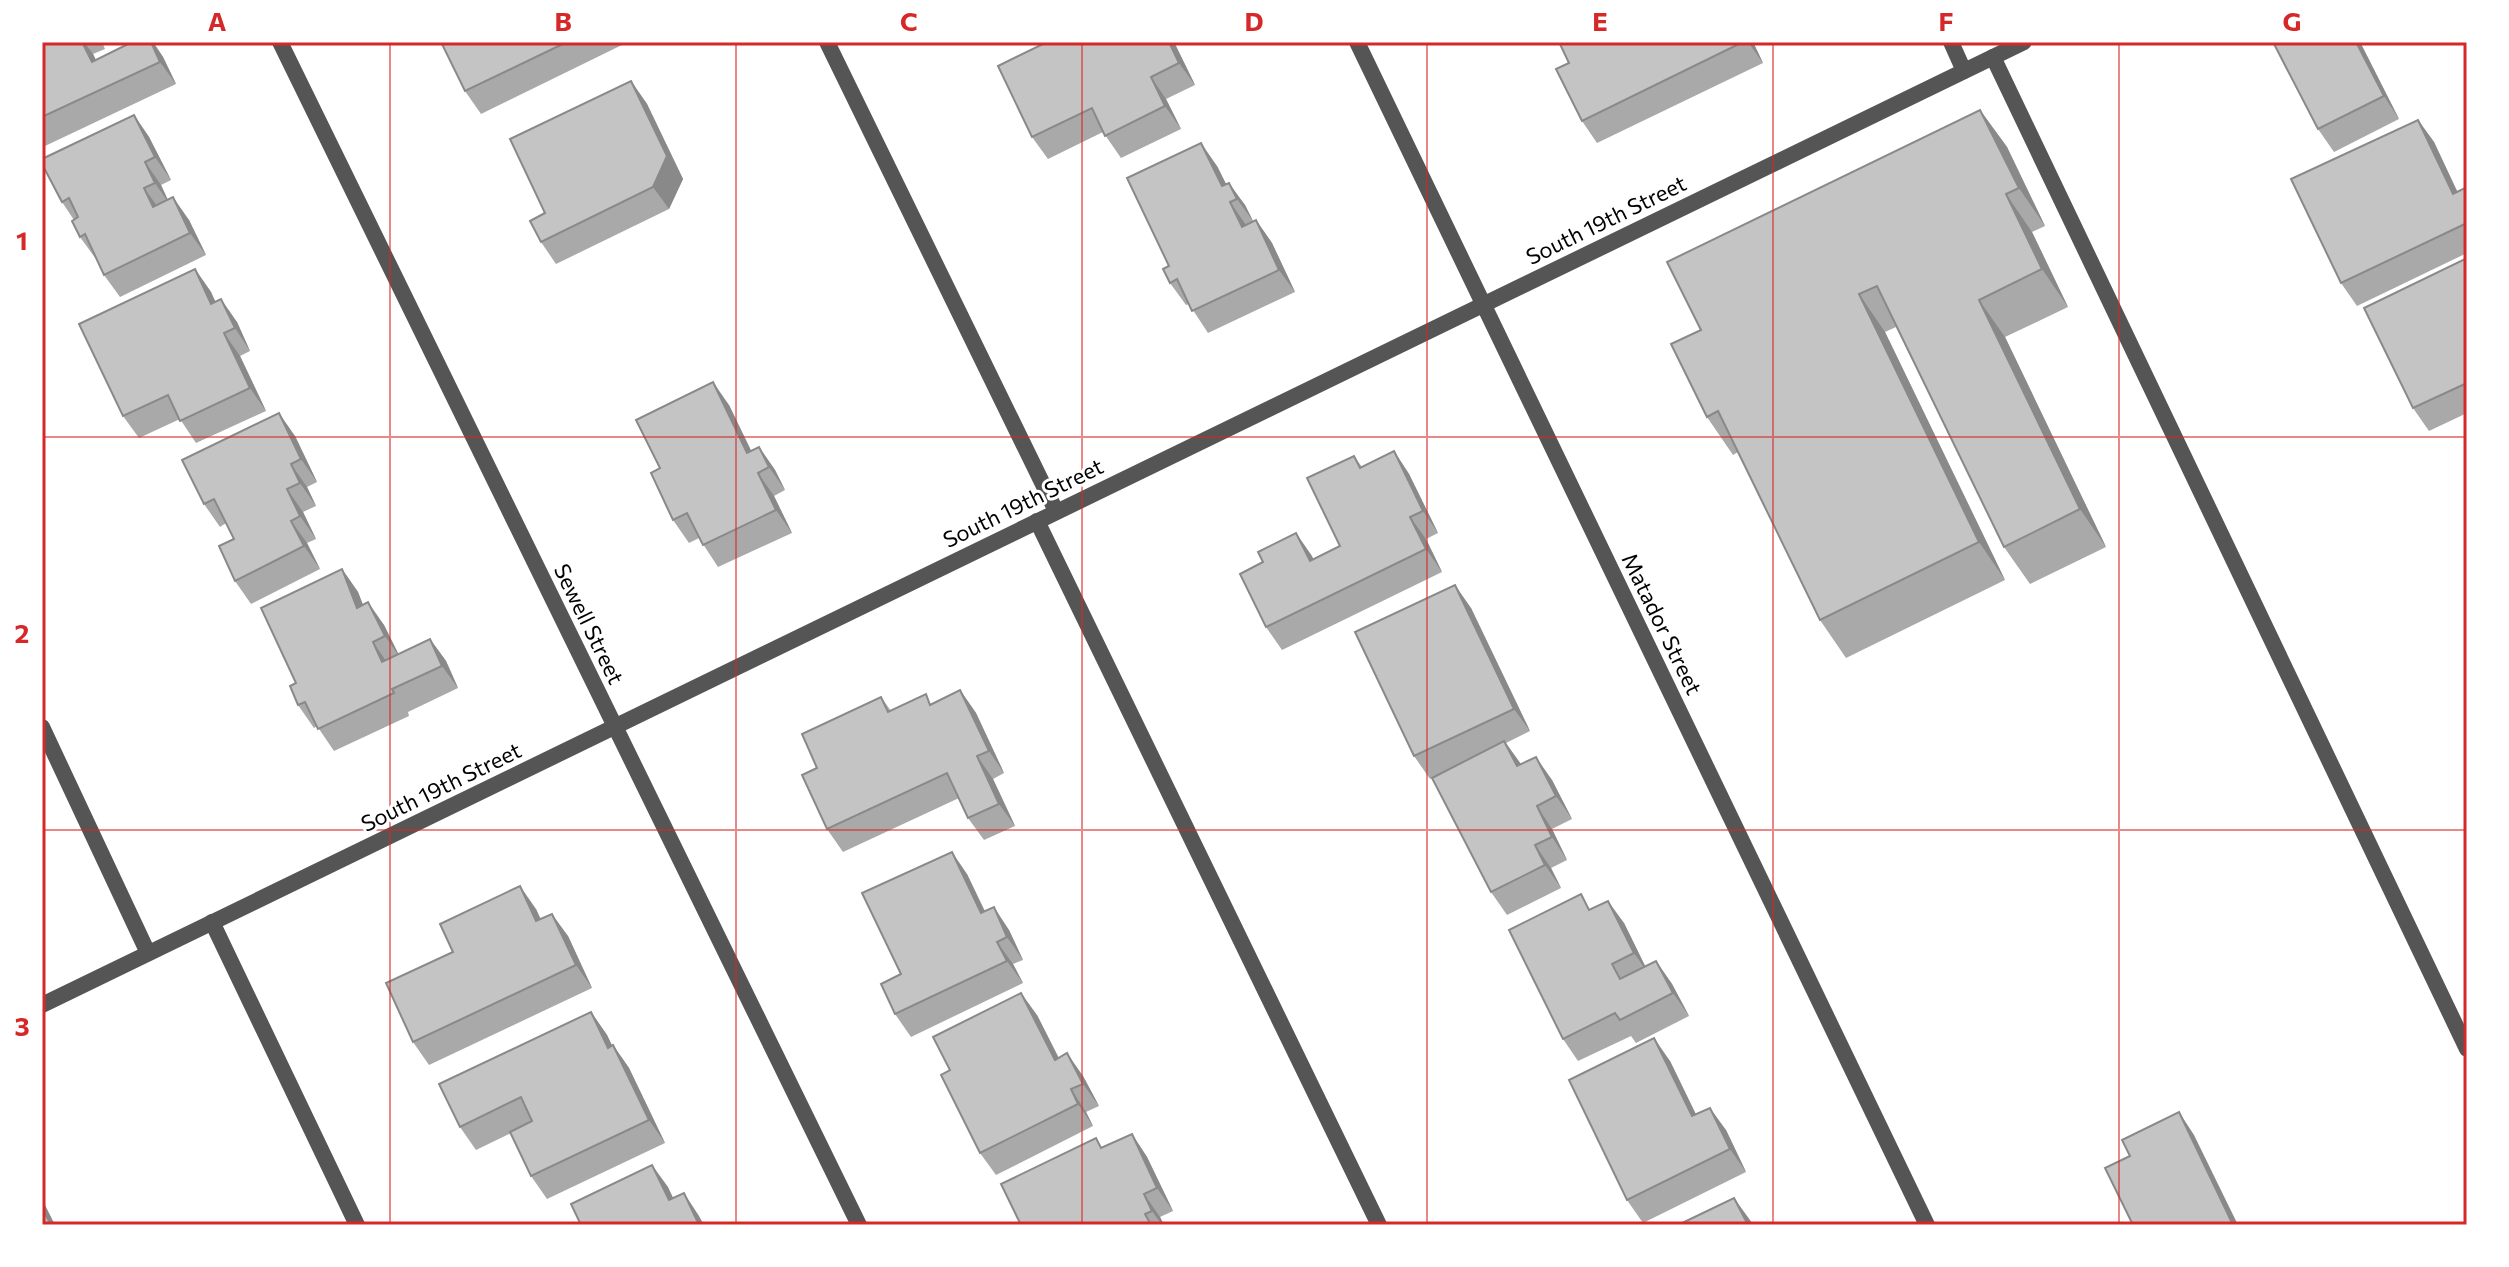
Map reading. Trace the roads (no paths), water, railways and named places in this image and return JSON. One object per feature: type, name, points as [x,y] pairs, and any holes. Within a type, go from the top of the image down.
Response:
[{"type":"street","name":"Sewell Street","points":[[280,42],[859,1225]]},
{"type":"street","points":[[827,42],[1056,511]]},
{"type":"street","name":"Matador Street","points":[[1357,42],[1927,1225]]},
{"type":"street","points":[[1951,42],[1964,71]]},
{"type":"street","name":"South 19th Street","points":[[42,1005],[2024,42]]},
{"type":"street","points":[[1993,57],[2467,1049]]},
{"type":"street","points":[[1037,521],[1379,1225]]},
{"type":"street","points":[[42,727],[148,953]]},
{"type":"street","points":[[212,922],[357,1225]]}]
